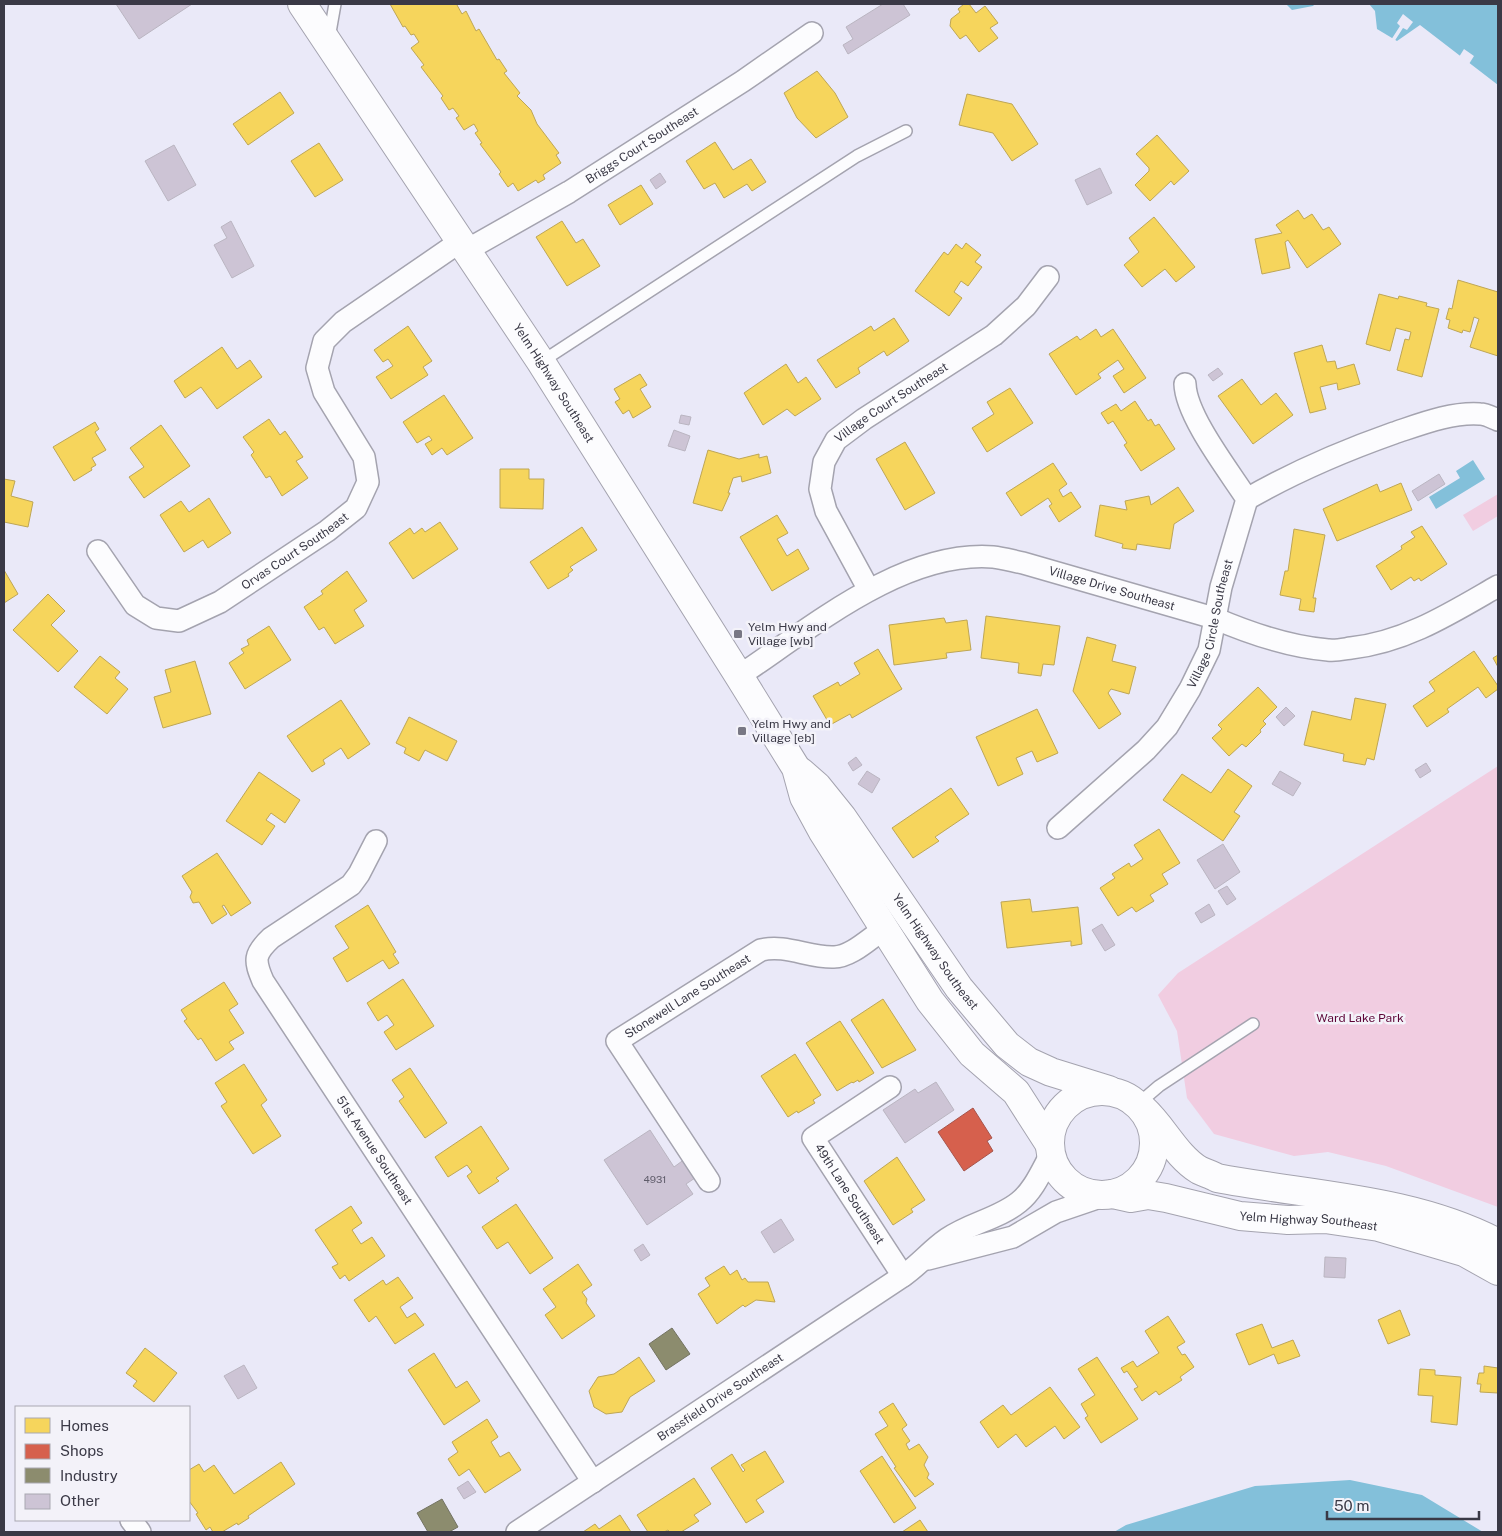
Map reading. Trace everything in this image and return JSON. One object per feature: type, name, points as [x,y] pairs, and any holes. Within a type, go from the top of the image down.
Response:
[{"type":"main road","name":"Yelm Highway Southeast","points":[[302,4],[541,362],[739,676],[796,768],[804,796],[823,832],[930,1002],[972,1054],[1016,1092],[1050,1150]]},
{"type":"main road","name":"Yelm Highway Southeast","points":[[796,768],[817,786],[842,817],[959,988],[974,1008],[1007,1044],[1030,1062],[1051,1072],[1109,1090]]},
{"type":"main road","points":[[1109,1090],[1125,1095],[1140,1107],[1154,1132],[1153,1158],[1148,1169],[1140,1179],[1130,1187],[1109,1195],[1094,1195],[1072,1186],[1056,1168],[1050,1150],[1054,1123],[1066,1104],[1086,1092],[1109,1090]]},
{"type":"main road","name":"Yelm Highway Southeast","points":[[1140,1107],[1156,1121],[1181,1154],[1198,1170],[1217,1178],[1394,1206],[1440,1220],[1498,1243]]},
{"type":"main road","name":"Yelm Highway Southeast","points":[[1109,1195],[1131,1198],[1148,1195],[1240,1216],[1288,1220],[1325,1219],[1379,1227],[1464,1252],[1498,1271]]},
{"type":"street","name":"Briggs Court Southeast","points":[[464,246],[569,192],[740,83],[812,33]]},
{"type":"street","name":"Orvas Court Southeast","points":[[98,551],[135,605],[156,618],[179,621],[220,602],[328,531],[356,508],[368,482],[364,457],[324,392],[317,368],[324,340],[343,322],[464,246]]},
{"type":"street","name":"Village Court Southeast","points":[[869,590],[826,511],[820,489],[824,462],[836,440],[994,336],[1026,306],[1048,277]]},
{"type":"street","points":[[1185,384],[1186,398],[1203,431],[1247,499],[1285,477],[1344,451],[1424,423],[1452,416],[1482,414],[1498,420]]},
{"type":"street","name":"Village Circle Southeast","points":[[1058,828],[1146,750],[1167,727],[1190,689],[1209,650],[1221,587],[1247,499]]},
{"type":"street","name":"Village Drive Southeast","points":[[739,676],[869,590],[928,565],[993,557],[1214,618],[1241,629],[1287,642],[1329,650],[1345,649],[1392,640],[1420,630],[1498,586]]},
{"type":"street","name":"51st Avenue Southeast","points":[[376,841],[360,874],[351,885],[270,938],[259,948],[256,964],[263,981],[593,1482]]},
{"type":"street","name":"Stonewell Lane Southeast","points":[[708,1181],[618,1041],[761,950],[773,947],[834,957],[848,953],[884,929]]},
{"type":"street","name":"49th Lane Southeast","points":[[890,1087],[813,1138],[903,1276]]},
{"type":"street","name":"Brassfield Drive Southeast","points":[[517,1532],[903,1276],[947,1239],[971,1224],[1004,1212],[1020,1201],[1036,1182],[1050,1150]]},
{"type":"street","name":"Brassfield Drive Southeast","points":[[923,1261],[945,1253],[992,1244],[1013,1237],[1056,1212],[1109,1195]]},
{"type":"street","points":[[132,1521],[140,1532]]},
{"type":"lane","points":[[328,44],[335,4]]},
{"type":"lane","points":[[541,362],[857,156],[906,132]]},
{"type":"lane","points":[[1140,1107],[1159,1086],[1253,1024]]},
{"type":"green space","points":[[1498,494],[1498,516],[1473,531],[1463,515]]},
{"type":"green space","name":"Ward Lake Park","points":[[1498,766],[1498,1207],[1386,1166],[1328,1152],[1294,1156],[1214,1134],[1187,1098],[1177,1031],[1158,995],[1178,973]]},
{"type":"water","points":[[1286,4],[1315,4],[1292,10]]},
{"type":"water","points":[[1369,4],[1498,4],[1498,85],[1420,25],[1397,41],[1377,29],[1375,11]]},
{"type":"water","points":[[1473,460],[1485,479],[1436,509],[1429,497],[1460,478],[1456,471]]},
{"type":"water","points":[[1350,1480],[1422,1495],[1483,1532],[1114,1532],[1126,1525],[1255,1486]]},
{"type":"pier","points":[[1403,14],[1413,22],[1407,30],[1403,28],[1394,42],[1391,40],[1400,26],[1397,23]]},
{"type":"pier","points":[[1464,49],[1474,56],[1469,64],[1459,57]]},
{"type":"building: Homes","points":[[390,4],[458,4],[462,14],[466,11],[476,31],[479,29],[497,60],[499,59],[507,71],[504,73],[520,93],[517,96],[531,110],[537,124],[559,153],[556,155],[561,163],[543,175],[545,179],[538,183],[536,180],[518,191],[513,183],[508,187],[499,174],[501,172],[480,144],[482,143],[475,133],[478,131],[474,124],[464,130],[456,118],[459,116],[453,108],[449,110],[441,98],[443,96],[421,67],[424,65],[411,48],[419,42],[414,34],[411,35],[405,26],[403,27]]},
{"type":"building: Homes","points":[[964,4],[969,4],[976,13],[985,6],[998,23],[990,28],[998,38],[979,52],[966,35],[960,39],[950,26],[951,19],[960,12],[958,9]]},
{"type":"building: Homes","points":[[817,71],[835,93],[848,117],[816,138],[797,118],[784,93]]},
{"type":"building: Homes","points":[[280,92],[294,113],[248,145],[233,124]]},
{"type":"building: Homes","points":[[967,94],[1012,104],[1038,144],[1012,161],[993,133],[959,125]]},
{"type":"building: Homes","points":[[1157,135],[1189,171],[1174,185],[1171,181],[1150,201],[1135,185],[1149,171],[1149,168],[1136,154]]},
{"type":"building: Homes","points":[[715,142],[733,170],[751,159],[766,182],[752,191],[747,184],[724,198],[715,183],[704,189],[686,161]]},
{"type":"building: Homes","points":[[319,143],[343,180],[315,197],[291,161]]},
{"type":"building: Homes","points":[[641,185],[653,204],[620,225],[608,205]]},
{"type":"building: Homes","points":[[1298,210],[1304,219],[1312,214],[1323,230],[1329,227],[1341,244],[1307,268],[1288,240],[1285,242],[1290,268],[1262,274],[1255,239],[1282,233],[1276,225]]},
{"type":"building: Homes","points":[[1154,217],[1195,267],[1176,282],[1165,269],[1142,287],[1124,265],[1139,252],[1129,238]]},
{"type":"building: Homes","points":[[562,221],[576,243],[583,239],[600,266],[567,286],[536,237]]},
{"type":"building: Homes","points":[[966,243],[981,255],[975,262],[982,267],[968,286],[961,281],[954,292],[962,298],[949,316],[915,291],[944,252],[948,255],[956,244],[962,249]]},
{"type":"building: Homes","points":[[1458,280],[1498,292],[1498,356],[1470,347],[1479,319],[1474,317],[1470,332],[1463,330],[1462,333],[1448,328],[1450,320],[1446,319],[1449,308],[1452,309]]},
{"type":"building: Homes","points":[[1379,294],[1398,299],[1399,296],[1427,303],[1426,306],[1439,309],[1422,377],[1397,370],[1405,339],[1409,340],[1411,332],[1396,328],[1390,351],[1366,344]]},
{"type":"building: Homes","points":[[894,318],[909,341],[887,356],[884,351],[858,368],[860,373],[836,388],[817,360],[871,326],[874,331]]},
{"type":"building: Homes","points":[[408,326],[432,361],[423,367],[428,375],[391,399],[376,377],[393,366],[388,359],[383,362],[374,350]]},
{"type":"building: Homes","points":[[1096,329],[1101,337],[1113,329],[1146,378],[1124,393],[1113,376],[1124,369],[1118,360],[1098,374],[1101,378],[1076,395],[1049,354],[1077,336],[1080,340]]},
{"type":"building: Homes","points":[[1322,345],[1327,362],[1335,361],[1337,369],[1354,364],[1360,384],[1338,390],[1337,383],[1320,387],[1326,409],[1310,413],[1294,353]]},
{"type":"building: Homes","points":[[222,347],[237,369],[250,360],[262,377],[217,409],[201,387],[185,398],[174,381]]},
{"type":"building: Homes","points":[[786,364],[798,383],[806,377],[821,399],[795,416],[787,409],[763,425],[744,393]]},
{"type":"building: Homes","points":[[640,374],[647,385],[640,389],[651,407],[633,418],[629,410],[623,414],[615,402],[620,399],[614,389]]},
{"type":"building: Homes","points":[[1242,379],[1261,405],[1276,393],[1293,415],[1253,444],[1218,396]]},
{"type":"building: Homes","points":[[1010,388],[1033,423],[987,452],[972,428],[994,414],[987,402]]},
{"type":"building: Homes","points":[[444,395],[473,438],[447,455],[442,448],[432,455],[425,444],[432,440],[429,436],[417,443],[403,422]]},
{"type":"building: Homes","points":[[1135,401],[1148,421],[1151,419],[1155,426],[1159,424],[1175,449],[1141,471],[1124,445],[1127,443],[1113,421],[1108,424],[1101,413],[1116,404],[1121,411]]},
{"type":"building: Homes","points":[[269,419],[280,435],[285,431],[303,457],[296,461],[308,478],[282,496],[270,476],[266,478],[251,455],[254,452],[243,437]]},
{"type":"building: Homes","points":[[95,422],[99,429],[95,432],[106,450],[92,458],[96,465],[91,468],[92,470],[74,481],[53,447]]},
{"type":"building: Homes","points":[[161,425],[190,466],[144,498],[129,477],[144,467],[130,448]]},
{"type":"building: Homes","points":[[905,442],[935,493],[905,510],[876,459]]},
{"type":"building: Homes","points":[[708,450],[739,459],[759,454],[759,458],[767,456],[771,473],[742,482],[741,476],[733,478],[728,493],[730,493],[722,511],[693,503]]},
{"type":"building: Homes","points":[[1053,463],[1067,484],[1059,490],[1063,497],[1071,492],[1081,507],[1059,522],[1049,506],[1052,504],[1048,498],[1021,516],[1006,493]]},
{"type":"building: Homes","points":[[500,469],[529,469],[529,479],[544,479],[543,509],[500,508]]},
{"type":"building: Homes","points":[[4,479],[15,481],[11,496],[33,502],[28,527],[4,522]]},
{"type":"building: Homes","points":[[1401,483],[1412,510],[1337,541],[1323,509],[1377,484],[1380,492]]},
{"type":"building: Homes","points":[[1178,487],[1194,511],[1174,524],[1170,549],[1137,544],[1136,550],[1122,548],[1123,544],[1095,536],[1100,505],[1127,510],[1125,501],[1149,496],[1151,505]]},
{"type":"building: Homes","points":[[209,498],[231,533],[208,548],[203,540],[184,552],[160,515],[181,501],[189,512]]},
{"type":"building: Homes","points":[[777,515],[788,533],[777,539],[787,556],[798,549],[809,569],[772,591],[740,537]]},
{"type":"building: Homes","points":[[440,522],[458,549],[413,579],[389,543],[410,528],[414,534],[422,528],[425,532]]},
{"type":"building: Homes","points":[[1422,526],[1447,564],[1421,581],[1419,578],[1414,581],[1411,577],[1391,590],[1376,566],[1402,549],[1401,546],[1415,537],[1411,532]]},
{"type":"building: Homes","points":[[582,527],[597,550],[570,567],[573,570],[568,574],[569,576],[548,589],[530,562]]},
{"type":"building: Homes","points":[[1294,529],[1325,535],[1313,598],[1316,598],[1314,612],[1299,610],[1301,599],[1280,595],[1285,571],[1288,571]]},
{"type":"building: Homes","points":[[4,570],[18,594],[4,603]]},
{"type":"building: Homes","points":[[347,571],[367,601],[354,610],[364,626],[335,644],[324,627],[319,630],[304,607],[323,594],[321,591]]},
{"type":"building: Homes","points":[[48,594],[65,611],[51,625],[78,651],[58,672],[13,630]]},
{"type":"building: Homes","points":[[986,616],[1060,626],[1054,665],[1043,664],[1041,676],[1018,673],[1019,663],[981,658]]},
{"type":"building: Homes","points":[[944,618],[946,623],[967,620],[971,650],[946,653],[947,658],[894,665],[889,625]]},
{"type":"building: Homes","points":[[269,626],[291,660],[245,689],[229,663],[244,653],[241,649],[249,645],[247,640]]},
{"type":"building: Homes","points":[[1087,637],[1116,645],[1112,661],[1136,667],[1129,694],[1111,689],[1108,693],[1121,714],[1099,729],[1073,691]]},
{"type":"building: Homes","points":[[878,649],[902,689],[852,718],[850,714],[830,725],[813,696],[838,682],[840,686],[860,674],[854,663]]},
{"type":"building: Homes","points":[[1474,651],[1498,686],[1498,689],[1486,698],[1478,687],[1447,709],[1449,712],[1427,727],[1413,706],[1435,691],[1429,682]]},
{"type":"building: Homes","points":[[1498,655],[1498,667],[1493,658]]},
{"type":"building: Homes","points":[[100,656],[120,672],[115,678],[128,689],[107,714],[74,687]]},
{"type":"building: Homes","points":[[195,661],[211,714],[163,728],[154,697],[171,692],[165,670]]},
{"type":"building: Homes","points":[[1258,687],[1277,707],[1263,721],[1266,724],[1260,730],[1261,732],[1246,747],[1242,744],[1229,756],[1212,738],[1222,729],[1218,725]]},
{"type":"building: Homes","points":[[1355,698],[1386,704],[1374,760],[1367,758],[1365,765],[1343,761],[1344,754],[1304,745],[1312,711],[1351,720]]},
{"type":"building: Homes","points":[[341,700],[370,744],[348,759],[341,748],[323,760],[325,764],[312,772],[287,736]]},
{"type":"building: Homes","points":[[1037,709],[1058,753],[1037,762],[1032,751],[1016,758],[1023,774],[998,786],[976,737]]},
{"type":"building: Homes","points":[[409,717],[457,741],[447,761],[425,750],[419,761],[404,753],[406,748],[396,743]]},
{"type":"building: Homes","points":[[1228,769],[1252,786],[1234,812],[1240,816],[1223,841],[1163,800],[1182,774],[1211,793]]},
{"type":"building: Homes","points":[[259,772],[300,800],[285,823],[271,813],[266,820],[275,826],[262,845],[226,821]]},
{"type":"building: Homes","points":[[951,788],[969,814],[935,837],[939,841],[913,858],[892,828]]},
{"type":"building: Homes","points":[[1159,829],[1180,863],[1162,874],[1168,884],[1150,895],[1154,901],[1136,912],[1132,907],[1118,916],[1100,888],[1115,878],[1112,874],[1129,863],[1131,867],[1143,859],[1134,845]]},
{"type":"building: Homes","points":[[217,853],[251,903],[231,916],[224,905],[222,906],[227,914],[212,924],[199,902],[193,903],[190,897],[192,892],[182,876]]},
{"type":"building: Homes","points":[[1030,899],[1032,912],[1078,907],[1082,944],[1071,946],[1071,941],[1007,948],[1001,902]]},
{"type":"building: Homes","points":[[368,905],[396,952],[393,954],[399,963],[389,969],[383,960],[347,982],[333,958],[349,948],[335,926]]},
{"type":"building: Homes","points":[[403,979],[434,1026],[396,1050],[384,1032],[394,1025],[387,1015],[378,1021],[367,1003]]},
{"type":"building: Homes","points":[[224,982],[238,1004],[229,1010],[244,1033],[229,1042],[234,1049],[216,1061],[201,1038],[198,1040],[184,1021],[187,1019],[181,1010]]},
{"type":"building: Homes","points":[[883,999],[916,1050],[882,1068],[851,1020]]},
{"type":"building: Homes","points":[[840,1021],[874,1073],[859,1082],[858,1080],[852,1082],[837,1091],[806,1043]]},
{"type":"building: Homes","points":[[795,1054],[821,1095],[813,1100],[815,1103],[788,1117],[761,1076]]},
{"type":"building: Homes","points":[[244,1064],[267,1100],[261,1105],[281,1136],[253,1154],[221,1106],[227,1102],[215,1083]]},
{"type":"building: Homes","points":[[410,1068],[447,1123],[425,1138],[399,1101],[404,1097],[392,1080]]},
{"type":"building: Homes","points":[[481,1126],[509,1169],[496,1178],[499,1181],[479,1194],[467,1176],[472,1172],[467,1165],[448,1177],[435,1157]]},
{"type":"building: Homes","points":[[897,1157],[925,1200],[911,1209],[913,1212],[893,1225],[864,1181]]},
{"type":"building: Homes","points":[[516,1204],[553,1258],[530,1274],[508,1242],[497,1249],[482,1227]]},
{"type":"building: Homes","points":[[351,1206],[362,1223],[352,1230],[361,1244],[372,1237],[385,1256],[349,1281],[345,1275],[340,1279],[332,1267],[338,1264],[315,1230]]},
{"type":"building: Homes","points":[[578,1264],[592,1285],[582,1292],[587,1299],[586,1303],[595,1316],[562,1339],[545,1315],[556,1307],[543,1289]]},
{"type":"building: Homes","points":[[724,1266],[730,1275],[737,1270],[742,1280],[745,1278],[748,1282],[768,1282],[775,1302],[756,1300],[745,1307],[743,1305],[717,1324],[698,1294],[710,1286],[705,1278]]},
{"type":"building: Homes","points":[[398,1277],[413,1298],[400,1307],[407,1318],[415,1313],[424,1325],[395,1344],[376,1316],[369,1322],[354,1300],[383,1280],[386,1285]]},
{"type":"building: Homes","points":[[1400,1310],[1410,1335],[1388,1344],[1378,1320]]},
{"type":"building: Homes","points":[[1168,1316],[1185,1342],[1177,1347],[1182,1355],[1185,1354],[1194,1367],[1180,1377],[1182,1380],[1159,1395],[1156,1391],[1142,1401],[1134,1389],[1138,1387],[1127,1371],[1124,1373],[1121,1368],[1133,1361],[1137,1367],[1159,1353],[1145,1331]]},
{"type":"building: Homes","points":[[1262,1324],[1272,1348],[1293,1340],[1300,1356],[1278,1364],[1274,1354],[1249,1365],[1236,1334]]},
{"type":"building: Homes","points":[[145,1348],[177,1373],[154,1402],[133,1386],[137,1381],[126,1373]]},
{"type":"building: Homes","points":[[434,1353],[456,1388],[467,1381],[480,1401],[444,1425],[408,1370]]},
{"type":"building: Homes","points":[[639,1357],[655,1381],[630,1397],[622,1412],[606,1414],[594,1407],[589,1391],[598,1377],[614,1374]]},
{"type":"building: Homes","points":[[1097,1357],[1138,1419],[1101,1443],[1085,1418],[1088,1416],[1081,1404],[1095,1395],[1078,1369]]},
{"type":"building: Homes","points":[[1484,1366],[1498,1368],[1498,1393],[1480,1392],[1481,1384],[1477,1384],[1479,1373],[1484,1373]]},
{"type":"building: Homes","points":[[1420,1369],[1435,1370],[1435,1375],[1461,1377],[1457,1425],[1431,1422],[1433,1396],[1418,1395]]},
{"type":"building: Homes","points":[[1050,1387],[1080,1427],[1064,1439],[1055,1426],[1026,1447],[1016,1434],[998,1448],[980,1422],[1003,1405],[1011,1415]]},
{"type":"building: Homes","points":[[893,1403],[907,1425],[902,1429],[910,1441],[906,1444],[909,1450],[919,1444],[928,1457],[924,1465],[929,1474],[927,1478],[934,1484],[915,1497],[894,1468],[896,1467],[875,1434],[888,1426],[879,1412]]},
{"type":"building: Homes","points":[[487,1419],[498,1437],[491,1442],[500,1457],[509,1452],[521,1470],[485,1493],[469,1469],[459,1476],[448,1459],[458,1452],[452,1442]]},
{"type":"building: Homes","points":[[765,1451],[784,1482],[756,1500],[764,1512],[746,1523],[711,1468],[732,1454],[743,1472],[745,1470],[741,1465]]},
{"type":"building: Homes","points":[[882,1456],[916,1508],[894,1523],[860,1471]]},
{"type":"building: Homes","points":[[281,1462],[295,1484],[238,1525],[237,1523],[222,1532],[213,1532],[210,1527],[206,1530],[196,1514],[198,1513],[190,1502],[190,1469],[199,1464],[204,1472],[214,1465],[234,1494]]},
{"type":"building: Homes","points":[[694,1478],[711,1504],[694,1515],[699,1521],[681,1532],[670,1532],[668,1530],[664,1532],[648,1532],[637,1515]]},
{"type":"building: Homes","points":[[620,1515],[631,1532],[583,1532],[595,1524],[599,1529]]},
{"type":"building: Homes","points":[[920,1520],[928,1532],[902,1532]]},
{"type":"building: Shops","points":[[973,1108],[992,1138],[987,1141],[993,1151],[964,1171],[938,1132]]},
{"type":"building: Industry","points":[[672,1328],[690,1354],[666,1370],[649,1344]]},
{"type":"building: Industry","points":[[442,1499],[458,1527],[449,1532],[428,1532],[417,1513]]},
{"type":"building: Other","points":[[116,4],[192,4],[139,39]]},
{"type":"building: Other","points":[[883,4],[903,4],[910,15],[848,54],[843,45],[853,39],[846,27]]},
{"type":"building: Other","points":[[174,145],[196,185],[168,201],[145,161]]},
{"type":"building: Other","points":[[1100,168],[1112,193],[1087,205],[1075,180]]},
{"type":"building: Other","points":[[660,173],[666,182],[656,189],[650,180]]},
{"type":"building: Other","points":[[231,221],[254,266],[232,278],[214,245],[227,238],[221,227]]},
{"type":"building: Other","points":[[1218,368],[1223,374],[1213,381],[1208,375]]},
{"type":"building: Other","points":[[681,415],[691,417],[689,425],[679,423]]},
{"type":"building: Other","points":[[674,430],[690,436],[685,451],[668,446]]},
{"type":"building: Other","points":[[1439,474],[1445,484],[1418,501],[1412,491]]},
{"type":"building: Other","points":[[1286,707],[1295,716],[1284,726],[1276,717]]},
{"type":"building: Other","points":[[856,757],[862,765],[853,771],[848,763]]},
{"type":"building: Other","points":[[1426,763],[1431,771],[1420,778],[1415,770]]},
{"type":"building: Other","points":[[867,771],[880,779],[872,793],[858,784]]},
{"type":"building: Other","points":[[1280,771],[1301,783],[1293,796],[1272,784]]},
{"type":"building: Other","points":[[1223,844],[1240,872],[1215,889],[1197,860]]},
{"type":"building: Other","points":[[1227,886],[1236,899],[1227,905],[1218,891]]},
{"type":"building: Other","points":[[1209,904],[1215,915],[1201,923],[1195,913]]},
{"type":"building: Other","points":[[1102,924],[1115,945],[1105,951],[1092,930]]},
{"type":"building: Other","points":[[936,1082],[954,1110],[905,1143],[883,1110],[915,1089],[918,1093]]},
{"type":"building: Other","points":[[650,1130],[674,1167],[689,1156],[701,1174],[686,1184],[693,1194],[647,1225],[604,1160]]},
{"type":"building: Other","points":[[781,1219],[794,1240],[774,1253],[761,1232]]},
{"type":"building: Other","points":[[643,1244],[650,1255],[641,1261],[634,1250]]},
{"type":"building: Other","points":[[1325,1257],[1346,1258],[1345,1278],[1324,1277]]},
{"type":"building: Other","points":[[244,1365],[257,1388],[238,1399],[224,1376]]},
{"type":"building: Other","points":[[468,1481],[476,1492],[464,1499],[457,1488]]},
{"type":"place","name":"Yelm Hwy and Village [wb]","points":[[738,634]]},
{"type":"place","name":"Yelm Hwy and Village [eb]","points":[[742,731]]}]
